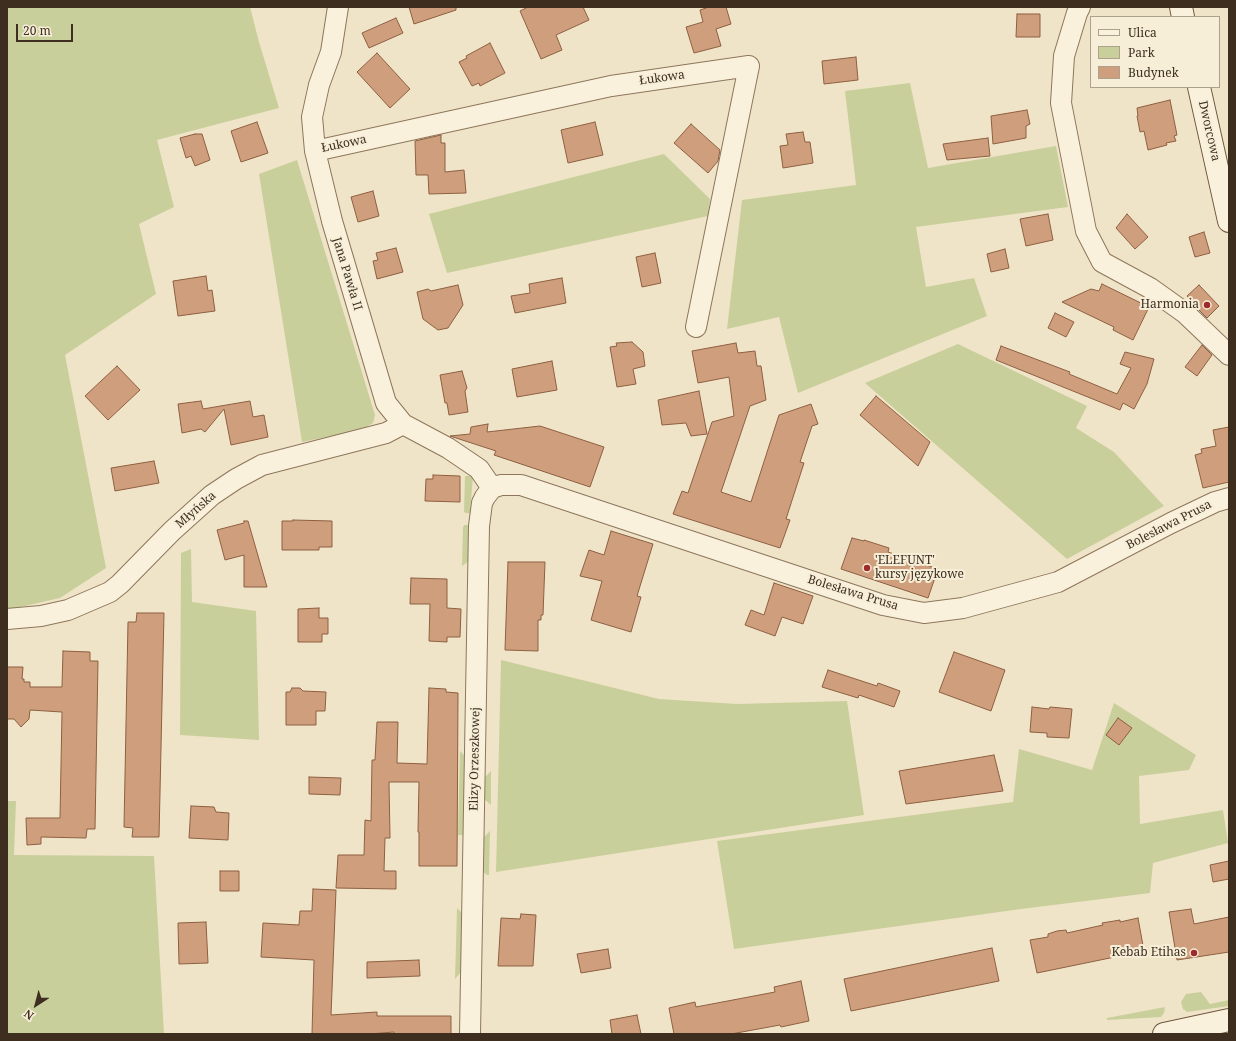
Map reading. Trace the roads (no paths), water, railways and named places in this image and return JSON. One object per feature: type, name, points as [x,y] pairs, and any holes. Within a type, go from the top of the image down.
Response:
[{"type":"street","name":"Jana Pawła II","points":[[338,7],[331,52],[319,85],[312,118],[315,151],[332,221],[386,403],[402,424],[448,448],[479,469],[492,488]]},
{"type":"street","points":[[1080,7],[1064,56],[1061,103],[1086,231],[1102,262],[1150,288],[1185,313],[1229,355]]},
{"type":"street","name":"Łukowa","points":[[315,151],[611,86],[749,66],[696,327]]},
{"type":"street","name":"Dworcowa","points":[[1199,88],[1229,221]]},
{"type":"street","name":"Młyńska","points":[[7,619],[40,616],[68,610],[110,592],[120,584],[172,531],[212,495],[236,479],[262,465],[386,433],[402,424]]},
{"type":"street","name":"Bolesława Prusa","points":[[492,488],[501,485],[521,485],[883,605],[924,613],[963,608],[1058,582],[1171,523],[1215,502],[1229,498]]},
{"type":"street","name":"Elizy Orzeszkowej","points":[[470,1034],[479,526],[482,503],[492,488]]},
{"type":"street","points":[[1164,1034],[1229,1020]]},
{"type":"place","name":"Harmonia","points":[[1207,305]]},
{"type":"place","name":"'ELEFUNT' kursy językowe","points":[[867,568]]},
{"type":"place","name":"Kebab Etihas","points":[[1194,953]]}]
